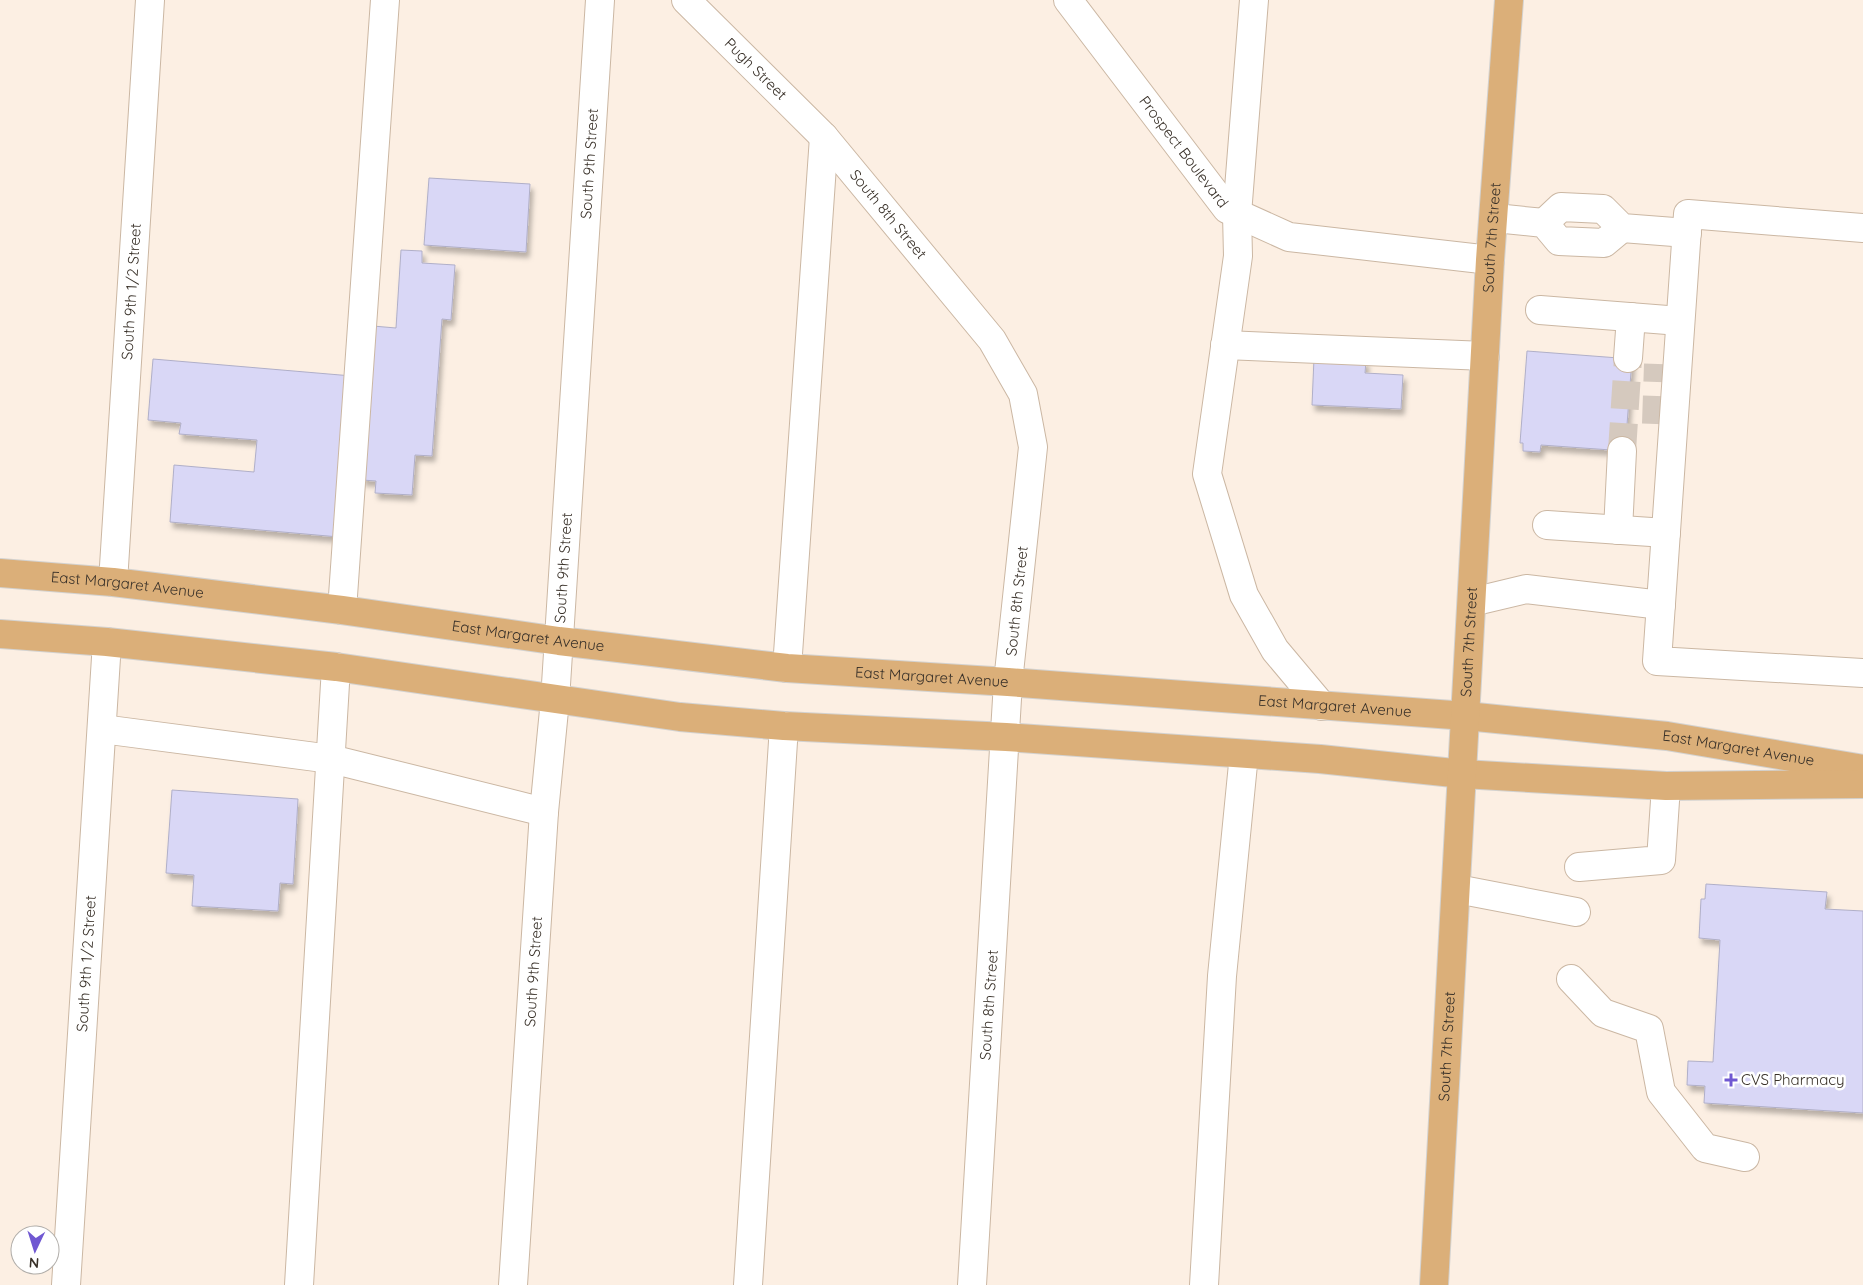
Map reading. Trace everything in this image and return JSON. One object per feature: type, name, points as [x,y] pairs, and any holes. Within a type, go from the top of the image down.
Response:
[{"type":"main road","name":"South 7th Street","points":[[1434,1285],[1490,260],[1495,218],[1509,0]]},
{"type":"main road","name":"East Margaret Avenue","points":[[0,573],[113,582],[342,610],[559,641],[787,668],[1008,682],[1466,716],[1667,736],[1863,769]]},
{"type":"main road","name":"East Margaret Avenue","points":[[0,634],[107,642],[336,667],[680,717],[784,726],[1006,737],[1320,759],[1463,774],[1666,786],[1863,784]]},
{"type":"street","name":"South 9th 1/2 Street","points":[[113,582],[150,0]]},
{"type":"street","points":[[342,610],[385,0]]},
{"type":"street","name":"South 9th Street","points":[[513,1285],[544,812],[559,641],[600,0]]},
{"type":"street","name":"Pugh Street","points":[[686,0],[824,137]]},
{"type":"street","name":"Prospect Boulevard","points":[[1068,0],[1227,209],[1289,237],[1490,260]]},
{"type":"street","points":[[1254,0],[1237,214],[1238,256],[1207,474],[1244,595],[1276,650],[1322,706]]},
{"type":"street","points":[[787,668],[824,137]]},
{"type":"street","name":"South 8th Street","points":[[824,137],[992,340],[1023,394],[1033,447],[1008,682],[972,1285]]},
{"type":"street","points":[[1495,218],[1544,223],[1561,207],[1603,209],[1622,228],[1687,233]]},
{"type":"street","points":[[1658,364],[1671,320],[1687,233],[1688,214],[1863,228]]},
{"type":"street","points":[[1540,310],[1671,320]]},
{"type":"street","points":[[1628,358],[1631,317]]},
{"type":"street","points":[[1671,320],[1671,458],[1657,661],[1863,673]]},
{"type":"street","points":[[1225,345],[1485,356]]},
{"type":"street","points":[[1656,424],[1654,442],[1671,458]]},
{"type":"street","points":[[1618,530],[1622,451]]},
{"type":"street","points":[[1548,525],[1666,533]]},
{"type":"street","points":[[1472,602],[1526,589],[1661,605]]},
{"type":"street","name":"South 9th 1/2 Street","points":[[66,1285],[107,642]]},
{"type":"street","points":[[299,1285],[336,667]]},
{"type":"street","points":[[748,1285],[784,726]]},
{"type":"street","points":[[102,728],[331,759],[544,812]]},
{"type":"street","points":[[1204,1285],[1222,976],[1244,754]]},
{"type":"street","points":[[1579,867],[1661,860],[1666,786]]},
{"type":"street","points":[[1457,889],[1576,912]]},
{"type":"street","points":[[1571,979],[1603,1013],[1650,1029],[1661,1092],[1705,1148],[1745,1157]]},
{"type":"building","points":[[429,178],[530,184],[526,252],[424,245]]},
{"type":"building","points":[[401,250],[422,251],[422,263],[455,265],[451,320],[442,319],[432,456],[415,455],[412,495],[375,493],[376,481],[362,480],[373,326],[396,328]]},
{"type":"building","points":[[1527,351],[1632,359],[1625,451],[1541,445],[1540,452],[1523,451],[1523,443],[1520,443]]},
{"type":"building","points":[[1314,358],[1366,361],[1365,373],[1403,375],[1401,409],[1312,405]]},
{"type":"building","points":[[153,359],[352,376],[339,537],[170,522],[174,465],[254,472],[257,440],[179,434],[181,423],[148,420]]},
{"type":"building","points":[[172,790],[298,799],[293,884],[280,883],[278,911],[192,906],[194,875],[166,873]]},
{"type":"building","name":"CVS Pharmacy","points":[[1706,884],[1827,892],[1825,909],[1863,911],[1863,1113],[1704,1103],[1705,1086],[1687,1085],[1688,1061],[1713,1062],[1720,940],[1699,938],[1701,899],[1705,899]]},
{"type":"tunnel","points":[[1622,451],[1628,358]]},
{"type":"tunnel","points":[[1656,424],[1658,364]]},
{"type":"place","name":"CVS Pharmacy","points":[[1731,1080]]}]
